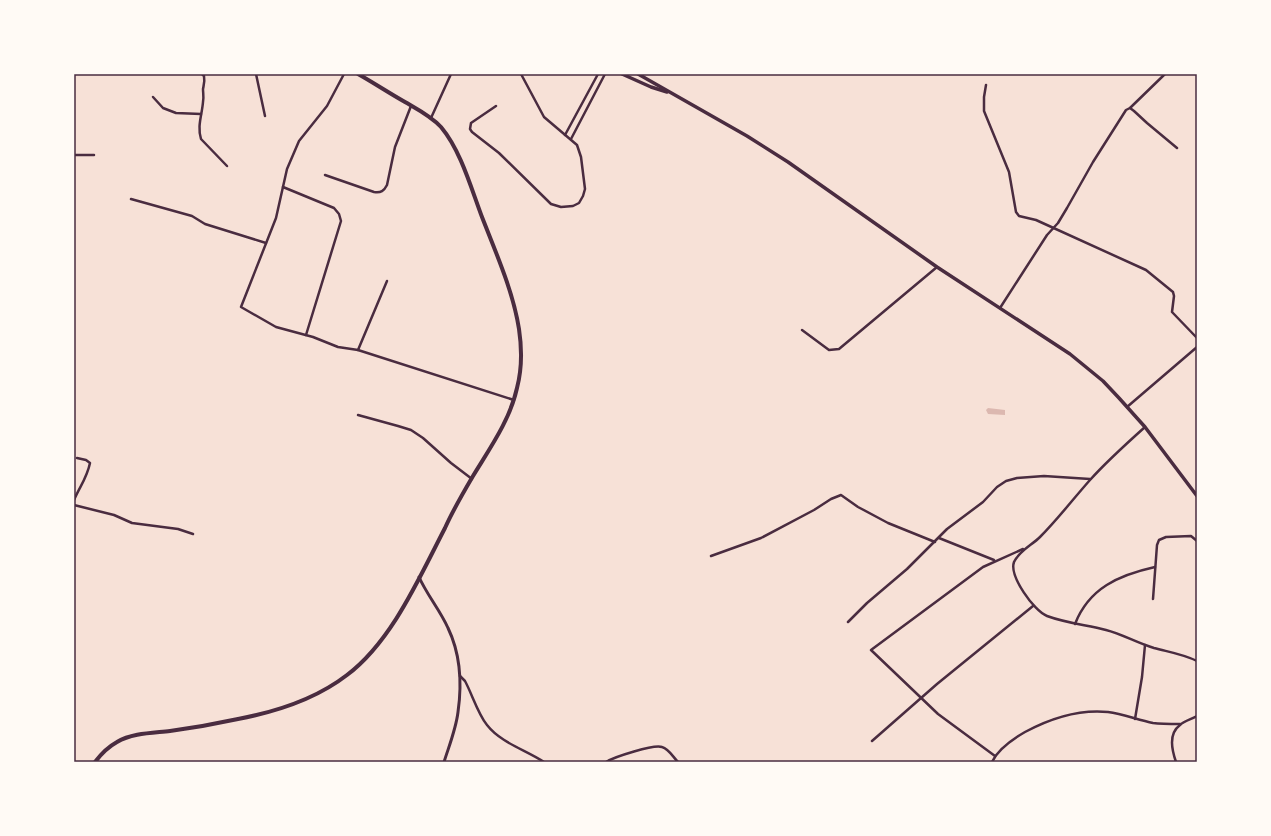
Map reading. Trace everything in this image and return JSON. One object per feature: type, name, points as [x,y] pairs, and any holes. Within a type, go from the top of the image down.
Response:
[{"type":"main road","points":[[95,762],[109,747],[124,739],[140,735],[240,719],[272,711],[305,699],[347,676],[386,636],[455,508],[503,425],[514,400],[521,364],[521,346],[513,302],[459,158],[449,137],[431,118],[358,74]]},
{"type":"main road","points":[[622,74],[651,87],[674,94]]},
{"type":"main road","points":[[638,74],[741,132],[788,162],[937,267],[982,295],[1070,354],[1103,381],[1145,427],[1197,496]]},
{"type":"street","points":[[202,74],[205,81],[199,134],[201,140],[227,166]]},
{"type":"street","points":[[256,74],[265,116]]},
{"type":"street","points":[[344,74],[327,106],[299,141],[287,168],[276,218],[241,307],[276,327],[306,335],[338,347],[358,350],[514,400]]},
{"type":"street","points":[[431,118],[451,74]]},
{"type":"street","points":[[496,106],[471,123],[470,129],[472,132],[499,153],[552,204],[561,208],[573,206],[579,203],[583,196],[584,189],[580,150],[571,139],[544,117],[521,74]]},
{"type":"street","points":[[565,135],[598,74]]},
{"type":"street","points":[[571,139],[605,74]]},
{"type":"street","points":[[1000,308],[1053,228],[1058,223],[1122,114],[1165,74]]},
{"type":"street","points":[[986,85],[984,111],[1009,172],[1016,212],[1019,216],[1036,220],[1150,273],[1173,292],[1172,312],[1197,338]]},
{"type":"street","points":[[153,98],[162,108],[176,113],[201,114]]},
{"type":"street","points":[[325,175],[374,192],[384,190],[387,185],[395,147],[411,106]]},
{"type":"street","points":[[1130,108],[1177,148]]},
{"type":"street","points":[[74,154],[94,155]]},
{"type":"street","points":[[283,187],[334,208],[339,214],[341,221],[306,335]]},
{"type":"street","points":[[131,199],[192,216],[210,226],[266,243]]},
{"type":"street","points":[[802,330],[829,350],[838,349],[937,267]]},
{"type":"street","points":[[358,350],[387,281]]},
{"type":"street","points":[[1127,407],[1197,347]]},
{"type":"street","points":[[358,415],[410,430],[423,438],[451,463],[472,478]]},
{"type":"street","points":[[1145,427],[1090,479],[1057,519],[1016,559],[1013,568],[1020,585],[1034,606],[1045,615],[1075,624],[1121,634],[1145,645],[1188,656],[1197,661]]},
{"type":"street","points":[[74,500],[80,486],[86,478],[90,464],[86,460],[77,458]]},
{"type":"street","points":[[848,622],[867,603],[908,569],[954,524],[983,502],[1006,481],[1017,478],[1044,476],[1090,479]]},
{"type":"street","points":[[711,556],[751,542],[771,533],[831,499],[841,495],[858,507],[888,523],[935,542]]},
{"type":"street","points":[[74,504],[114,515],[132,523],[178,529],[194,534]]},
{"type":"street","points":[[1153,599],[1157,545],[1159,540],[1162,538],[1191,536],[1197,541]]},
{"type":"street","points":[[939,538],[995,561]]},
{"type":"street","points":[[995,756],[938,714],[871,650],[982,567],[1027,548]]},
{"type":"street","points":[[1075,624],[1086,602],[1106,584],[1134,572],[1155,567]]},
{"type":"street","points":[[419,577],[448,627],[454,642],[458,662],[458,713],[444,762]]},
{"type":"street","points":[[872,741],[921,698],[1034,606]]},
{"type":"street","points":[[1135,719],[1145,645]]},
{"type":"street","points":[[459,675],[465,680],[486,725],[504,739],[544,762]]},
{"type":"street","points":[[992,762],[995,756],[1006,745],[1019,735],[1038,725],[1073,713],[1108,712],[1154,723],[1180,724]]},
{"type":"street","points":[[1176,762],[1172,749],[1172,740],[1175,730],[1180,724],[1197,716]]},
{"type":"street","points":[[606,762],[618,756],[658,746],[668,750],[678,762]]},
{"type":"shaded area","points":[[988,408],[1005,410],[1005,415],[988,414],[986,410]]}]
